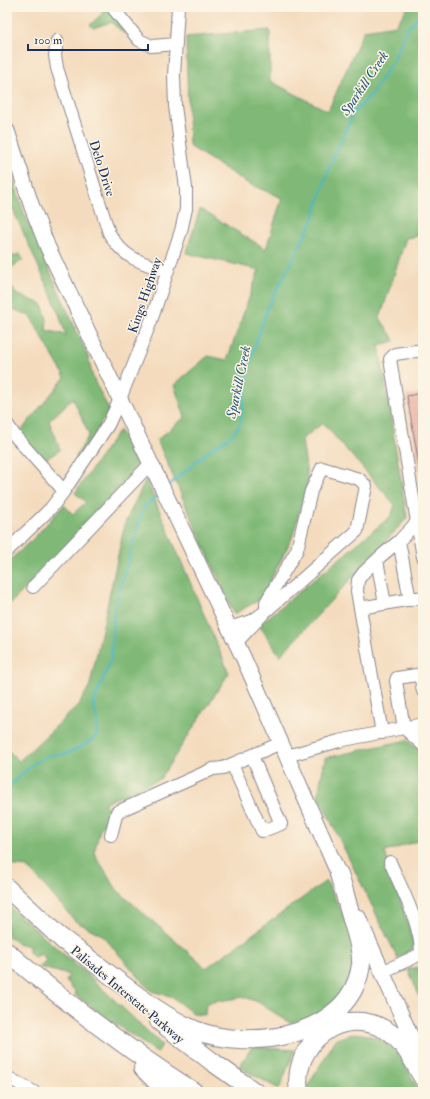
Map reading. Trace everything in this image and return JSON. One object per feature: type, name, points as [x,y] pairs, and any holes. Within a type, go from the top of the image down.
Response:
[{"type":"highway","points":[[56,934],[152,1006],[188,1026],[211,1035],[229,1038],[258,1040],[280,1037],[302,1030],[328,1017],[345,1002],[357,981],[361,963],[360,949],[339,874]]},
{"type":"highway","name":"Palisades Interstate Parkway","points":[[7,888],[56,934],[145,1010],[214,1063],[255,1092]]},
{"type":"highway","points":[[7,952],[147,1072],[167,1092]]},
{"type":"highway","points":[[44,983],[120,1041],[194,1092]]},
{"type":"highway","points":[[299,1092],[299,1068],[308,1047],[325,1031],[337,1025],[351,1022],[373,1024],[393,1035],[403,1045],[423,1078]]},
{"type":"main road","points":[[7,131],[32,207],[43,235],[229,628],[423,1064]]},
{"type":"street","points":[[112,7],[139,40],[152,46],[176,44]]},
{"type":"street","name":"Kings Highway","points":[[7,551],[51,508],[108,425],[151,321],[181,231],[186,209],[186,188],[175,106],[174,76],[178,7]]},
{"type":"street","name":"Delo Drive","points":[[57,41],[55,55],[57,68],[109,233],[116,245],[126,254],[140,262],[167,271]]},
{"type":"street","points":[[423,350],[395,354],[390,359],[423,557]]},
{"type":"street","points":[[7,424],[15,436],[64,491]]},
{"type":"street","points":[[33,588],[151,463]]},
{"type":"street","points":[[229,628],[252,621],[266,611],[357,531],[366,486],[359,479],[322,468],[311,491],[297,550],[266,602],[266,611],[236,644]]},
{"type":"street","points":[[382,733],[357,591],[358,580],[377,560],[399,541],[416,522]]},
{"type":"street","points":[[399,541],[410,600]]},
{"type":"street","points":[[377,560],[385,604]]},
{"type":"street","points":[[360,608],[423,597]]},
{"type":"street","points":[[423,691],[422,674],[397,678],[396,681],[404,728],[423,745]]},
{"type":"street","points":[[111,835],[117,812],[212,769],[223,768],[252,756],[284,749],[339,741],[423,724]]},
{"type":"street","points":[[232,764],[262,831],[281,824],[252,756]]},
{"type":"street","points":[[382,972],[422,954],[418,931],[390,862]]},
{"type":"street","points":[[7,1077],[34,1092]]},
{"type":"green space","points":[[99,7],[121,7],[134,27],[125,34],[111,22],[93,28],[90,25],[103,13]]},
{"type":"green space","points":[[408,7],[423,7],[423,235],[406,238],[380,318],[395,341],[379,345],[407,518],[280,656],[259,625],[391,516],[395,505],[323,423],[302,439],[308,482],[292,538],[261,599],[234,614],[157,440],[185,417],[174,385],[208,356],[227,360],[259,270],[186,253],[200,209],[266,249],[282,198],[249,184],[189,146],[186,37],[270,30],[270,81],[328,111],[364,30],[396,25]]},
{"type":"green space","points":[[7,160],[23,210],[88,357],[93,378],[109,410],[78,463],[75,458],[89,435],[73,398],[49,421],[60,450],[44,460],[20,432],[65,377],[30,316],[7,307],[7,279],[16,294],[42,304],[47,319],[46,330],[66,335],[57,308],[7,196]]},
{"type":"green space","points":[[20,254],[23,260],[7,270],[7,258]]},
{"type":"green space","points":[[119,430],[139,464],[62,552],[7,607],[7,563],[34,538],[64,505],[73,514],[86,502],[75,493]]},
{"type":"green space","points":[[146,479],[229,673],[160,779],[104,803],[112,814],[100,829],[94,853],[117,890],[206,968],[326,881],[356,944],[350,986],[323,1014],[290,1023],[258,1002],[244,997],[206,1003],[205,1015],[194,1014],[170,996],[151,991],[102,935],[75,921],[28,867],[7,865],[7,749],[19,761],[79,705],[90,685],[125,523]]},
{"type":"green space","points":[[407,740],[423,754],[423,839],[385,852],[415,947],[398,959],[318,795],[325,758]]},
{"type":"green space","points":[[7,903],[14,911],[91,978],[162,1045],[157,1053],[76,996],[75,992],[66,981],[69,975],[39,967],[46,960],[42,954],[34,957],[29,952],[29,946],[17,943],[7,935]]},
{"type":"green space","points":[[421,967],[423,977],[423,1005],[408,969]]},
{"type":"green space","points":[[355,1033],[377,1038],[391,1047],[412,1077],[419,1092],[307,1092],[306,1089],[336,1039]]},
{"type":"green space","points":[[252,1047],[295,1050],[279,1089],[239,1067]]},
{"type":"building","points":[[423,393],[423,470],[420,470],[407,396]]},
{"type":"waterway","name":"Sparkill Creek","points":[[167,487],[206,453],[232,435],[240,424],[250,361],[267,309],[313,220],[330,165],[354,112],[371,95],[394,59],[407,29],[423,12]]},
{"type":"waterway","name":"Sparkill Creek","points":[[7,788],[33,764],[50,755],[65,754],[81,747],[97,736],[97,718],[93,704],[111,659],[114,611],[144,507],[159,495]]}]
